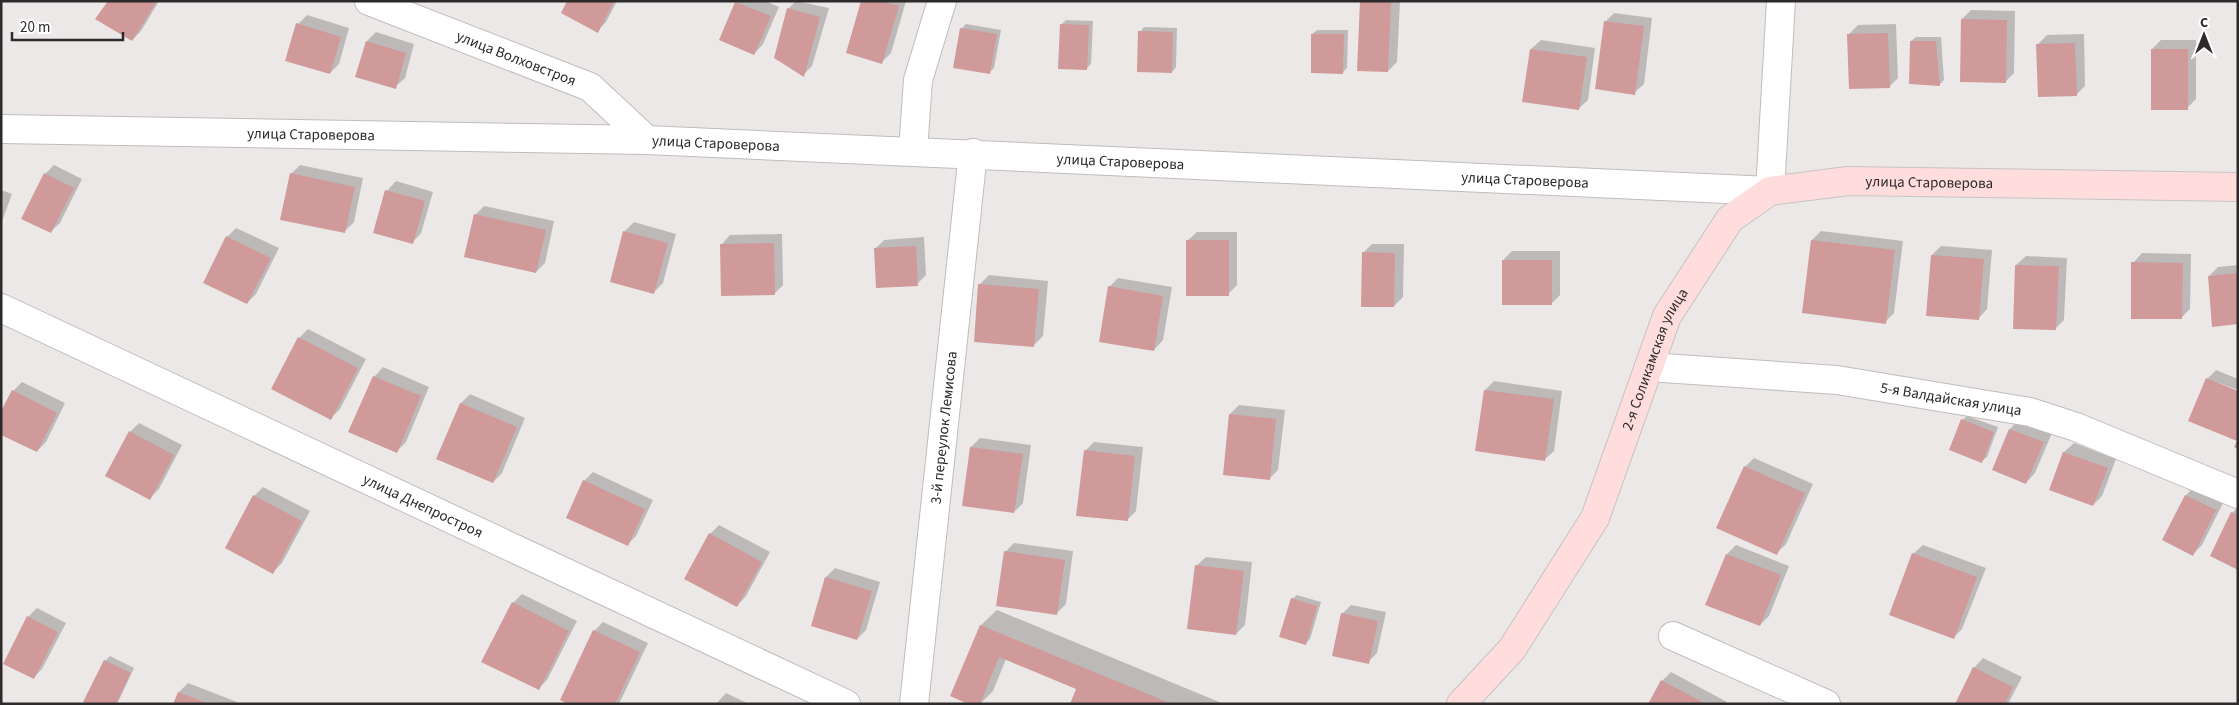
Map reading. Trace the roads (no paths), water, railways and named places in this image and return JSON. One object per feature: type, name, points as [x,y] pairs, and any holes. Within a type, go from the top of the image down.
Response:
[{"type":"main road","name":"улица Староверова","points":[[1770,190],[1848,181],[2238,187]]},
{"type":"main road","name":"2-я Соликамская улица","points":[[1461,704],[1512,649],[1595,518],[1667,316],[1730,219],[1770,190]]},
{"type":"street","name":"улица Волховстроя","points":[[369,1],[590,87],[647,140]]},
{"type":"street","points":[[913,151],[918,80],[942,1]]},
{"type":"street","points":[[1770,190],[1781,1]]},
{"type":"street","name":"улица Староверова","points":[[1,129],[647,140],[973,153],[1622,186],[1770,190]]},
{"type":"street","name":"3-й переулок Лемисова","points":[[914,704],[973,153]]},
{"type":"street","name":"улица Днепростроя","points":[[1,308],[846,704]]},
{"type":"street","name":"5-я Валдайская улица","points":[[1649,366],[1837,380],[2030,412],[2076,427],[2238,494]]},
{"type":"street","points":[[1673,636],[1826,704]]}]
